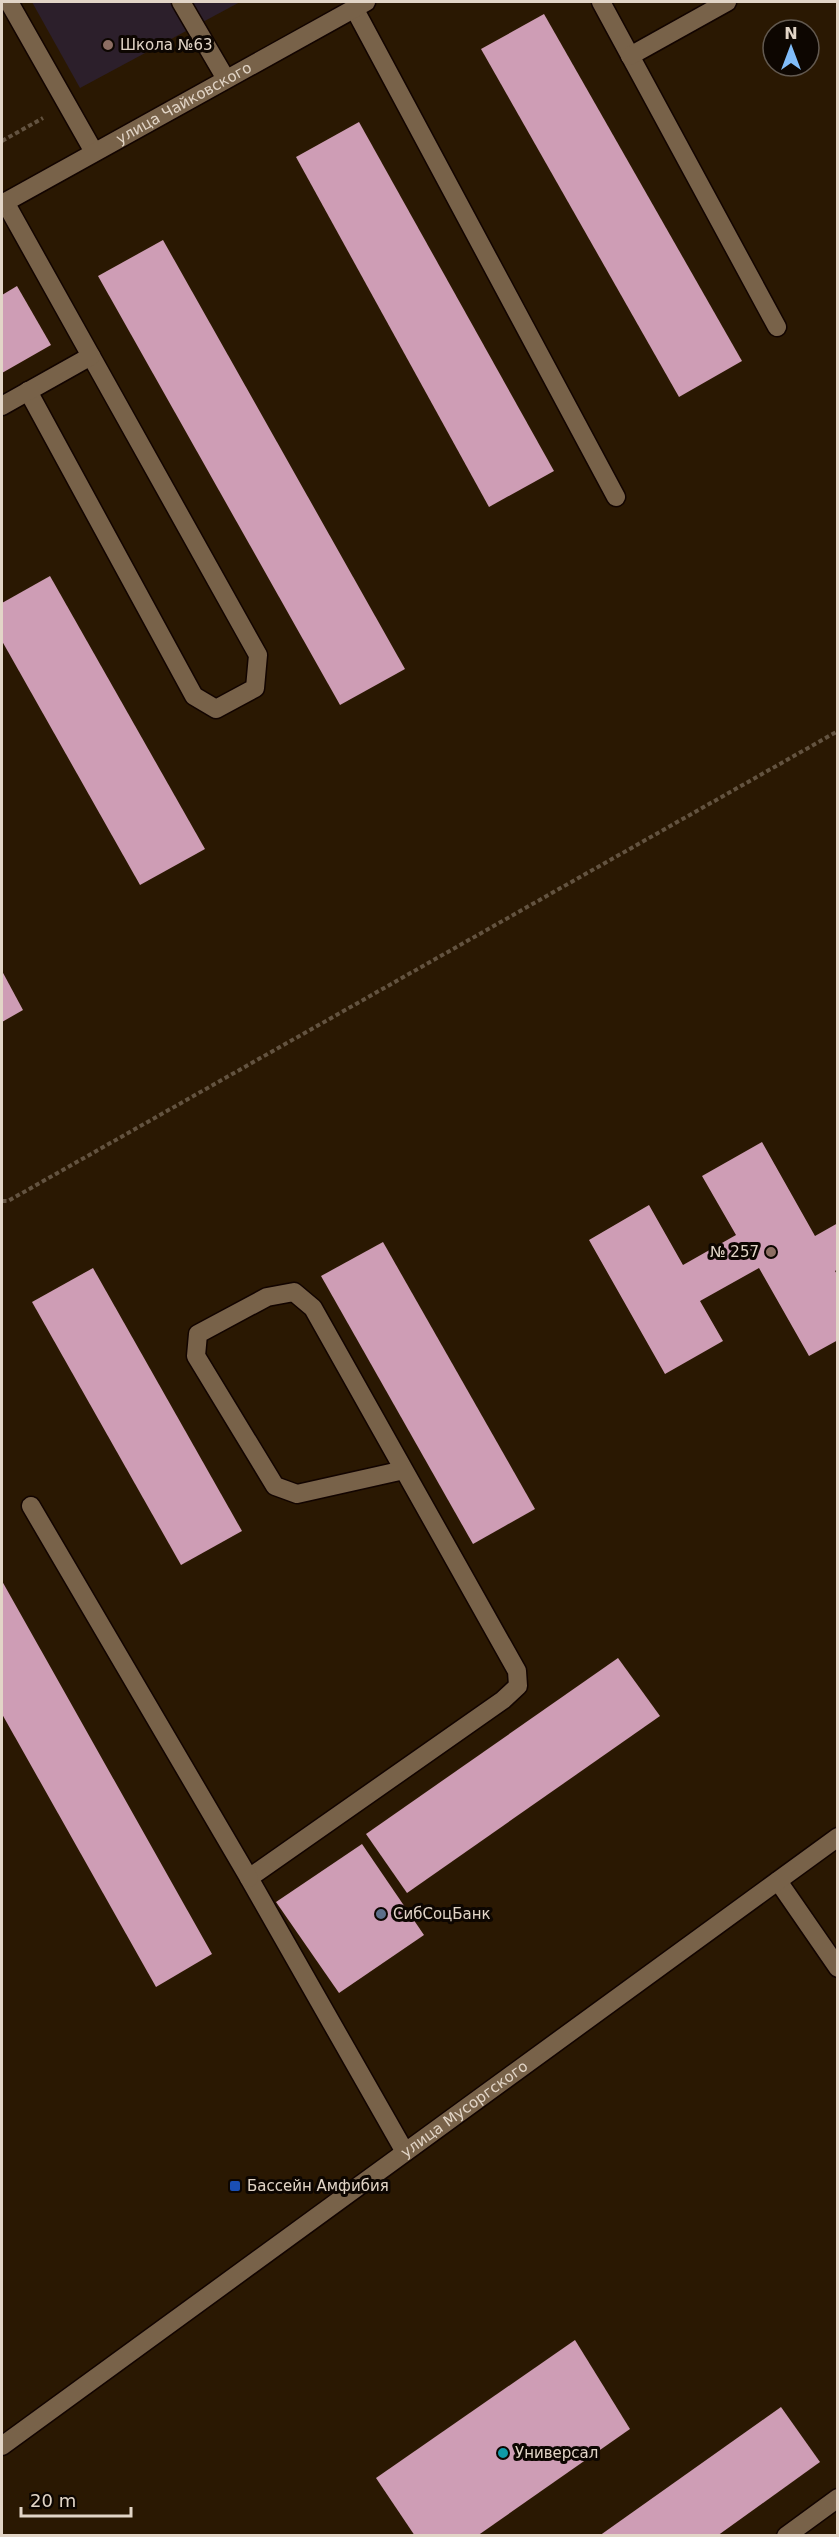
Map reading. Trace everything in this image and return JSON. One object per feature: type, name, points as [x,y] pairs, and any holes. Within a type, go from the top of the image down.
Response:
[{"type":"street","points":[[9,2],[94,152]]},
{"type":"street","points":[[181,2],[226,79]]},
{"type":"street","points":[[601,2],[777,327]]},
{"type":"street","points":[[630,56],[727,2]]},
{"type":"street","points":[[360,5],[616,497]]},
{"type":"street","name":"улица Чайковского","points":[[3,203],[360,5]]},
{"type":"street","points":[[3,203],[258,655],[255,688],[216,709],[194,696],[28,391]]},
{"type":"street","points":[[2,406],[91,356]]},
{"type":"street","points":[[249,1878],[503,1700],[518,1686],[517,1671],[313,1308],[294,1292],[267,1297],[198,1334],[196,1356],[275,1486],[297,1494],[404,1470]]},
{"type":"street","points":[[31,1506],[249,1878],[405,2152]]},
{"type":"street","name":"улица Мусоргского","points":[[2,2446],[837,1837]]},
{"type":"street","points":[[778,1881],[837,1968]]},
{"type":"street","points":[[786,2535],[837,2498]]},
{"type":"path","points":[[2,141],[67,105]]},
{"type":"path","points":[[2,1201],[8,1201],[19,1195],[837,731]]},
{"type":"shaded area","name":"Школа №63","points":[[32,2],[240,2],[80,88]]},
{"type":"building","points":[[544,14],[742,361],[679,397],[481,49]]},
{"type":"building","points":[[359,122],[554,471],[489,507],[296,157]]},
{"type":"building","points":[[163,240],[405,669],[340,705],[98,276]]},
{"type":"building","points":[[17,286],[51,345],[2,373],[2,295]]},
{"type":"building","points":[[50,576],[205,849],[140,885],[2,641],[2,603]]},
{"type":"building","points":[[2,971],[23,1010],[2,1022]]},
{"type":"building","name":"№ 257","points":[[762,1142],[815,1236],[838,1223],[838,1269],[835,1271],[838,1276],[838,1340],[809,1356],[759,1268],[700,1301],[723,1341],[665,1374],[589,1240],[649,1205],[683,1265],[736,1235],[702,1176]]},
{"type":"building","points":[[383,1242],[535,1509],[473,1544],[321,1276]]},
{"type":"building","points":[[93,1268],[242,1531],[181,1565],[32,1302]]},
{"type":"building","points":[[2,1581],[212,1954],[156,1987],[2,1714]]},
{"type":"building","points":[[618,1658],[660,1716],[407,1893],[366,1834]]},
{"type":"building","points":[[362,1844],[424,1935],[339,1993],[276,1902]]},
{"type":"building","name":"Универсал","points":[[575,2340],[630,2429],[477,2536],[415,2536],[376,2478]]},
{"type":"building","points":[[781,2407],[820,2462],[717,2536],[599,2536]]},
{"type":"place","name":"Школа №63","points":[[108,45]]},
{"type":"place","name":"№ 257","points":[[771,1252]]},
{"type":"place","name":"СибСоцБанк","points":[[381,1914]]},
{"type":"place","name":"Бассейн Амфибия","points":[[235,2186]]},
{"type":"place","name":"Универсал","points":[[503,2453]]}]
